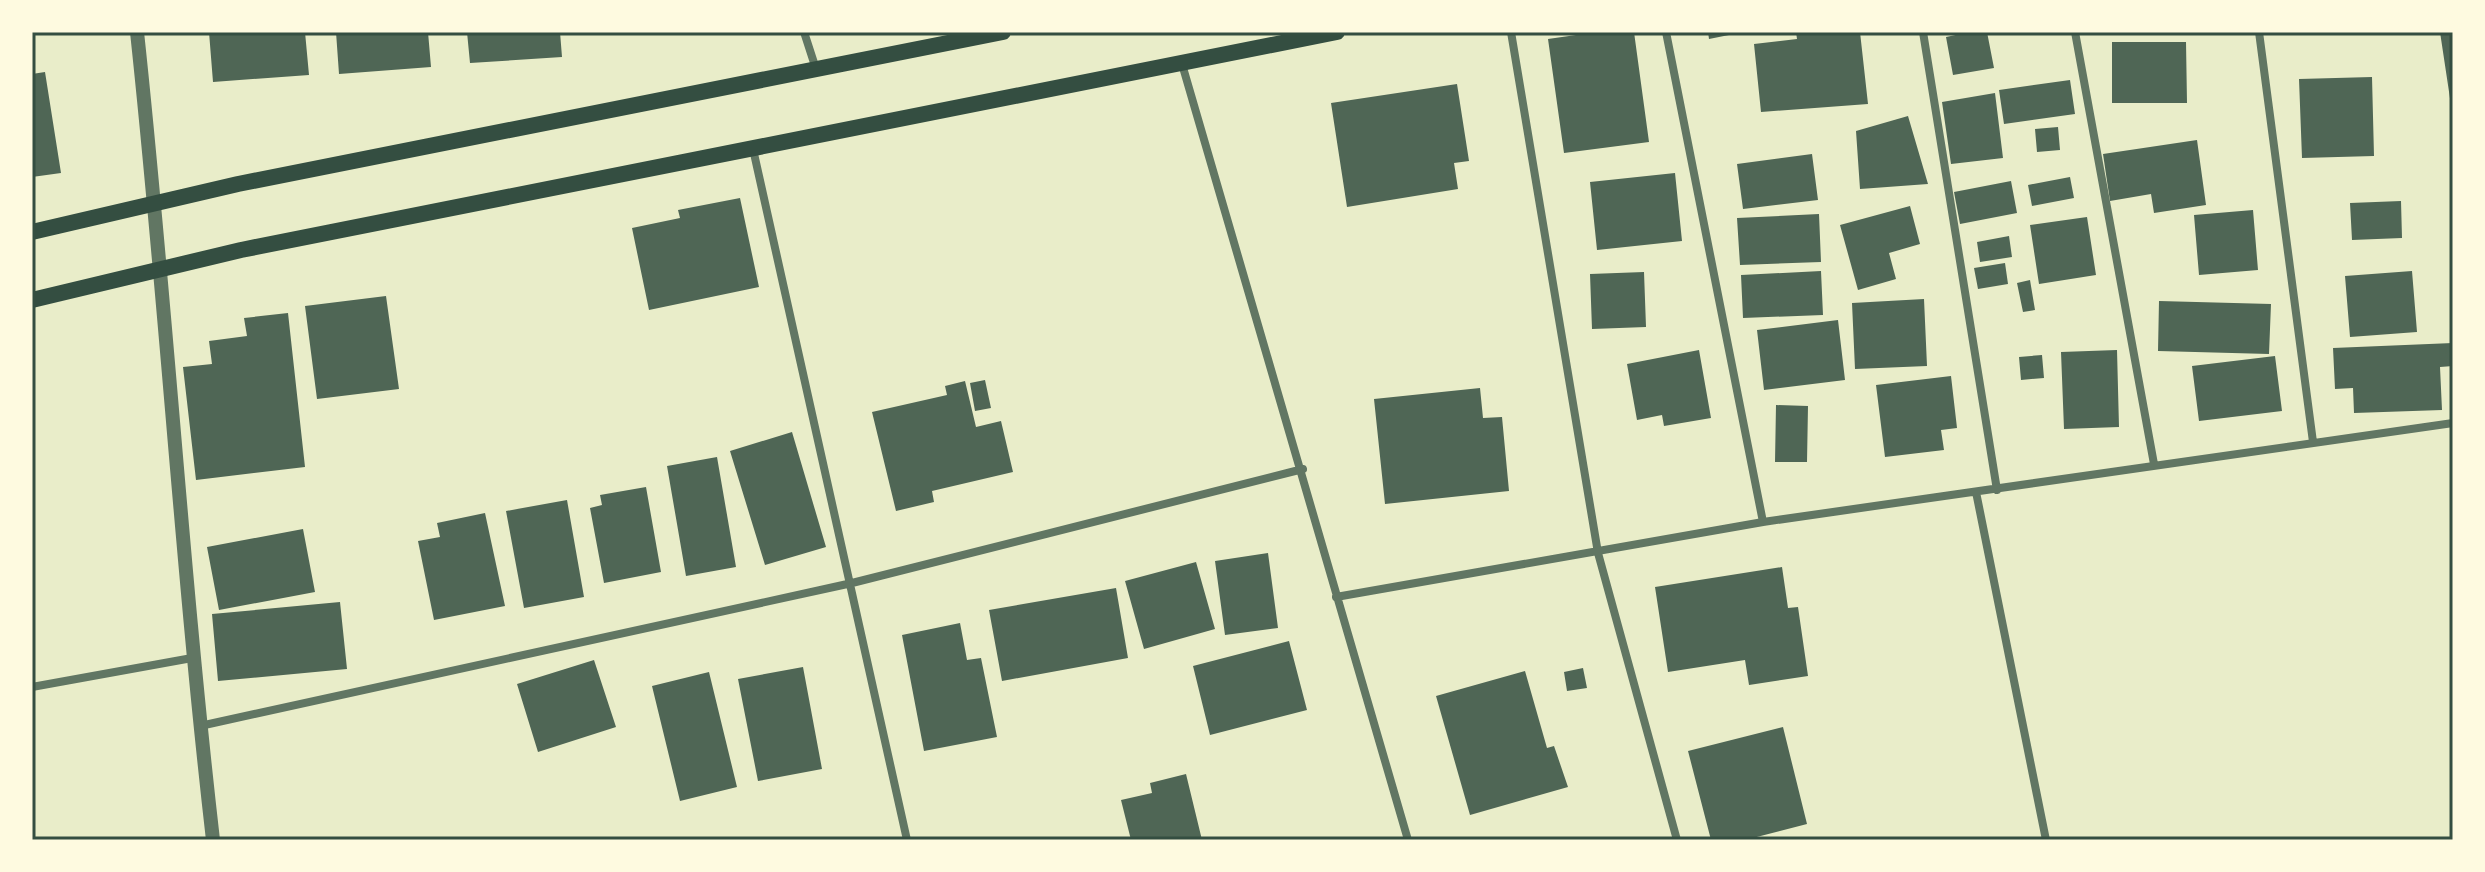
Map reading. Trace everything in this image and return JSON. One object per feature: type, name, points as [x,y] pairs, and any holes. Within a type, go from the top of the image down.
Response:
[{"type":"main road","points":[[32,232],[155,202],[1003,32]]},
{"type":"main road","points":[[32,300],[161,268],[1337,32]]},
{"type":"street","points":[[137,32],[161,268],[192,658],[213,840]]},
{"type":"street","points":[[804,32],[816,69]]},
{"type":"street","points":[[1511,32],[1598,553],[1677,840]]},
{"type":"street","points":[[1666,32],[1763,522]]},
{"type":"street","points":[[1923,32],[1997,490]]},
{"type":"street","points":[[2075,32],[2154,464]]},
{"type":"street","points":[[2259,32],[2313,442]]},
{"type":"street","points":[[1182,64],[1303,469],[1336,597],[1408,840]]},
{"type":"street","points":[[753,149],[907,840]]},
{"type":"street","points":[[1336,597],[1763,522],[2453,423]]},
{"type":"street","points":[[200,726],[852,583],[1303,469]]},
{"type":"street","points":[[1976,492],[2046,840]]},
{"type":"street","points":[[32,687],[192,658]]},
{"type":"building","points":[[209,32],[305,32],[309,75],[213,82]]},
{"type":"building","points":[[336,32],[428,32],[431,67],[339,74]]},
{"type":"building","points":[[467,32],[560,32],[562,57],[470,63]]},
{"type":"building","points":[[1597,32],[1634,32],[1649,142],[1564,153],[1548,39]]},
{"type":"building","points":[[1708,32],[1739,32],[1739,33],[1709,39]]},
{"type":"building","points":[[1796,32],[1860,32],[1868,104],[1761,112],[1754,44],[1797,39]]},
{"type":"building","points":[[1987,32],[1994,68],[1953,75],[1946,37]]},
{"type":"building","points":[[2440,32],[2453,32],[2451,105]]},
{"type":"building","points":[[2112,42],[2186,42],[2187,103],[2112,103]]},
{"type":"building","points":[[45,72],[61,173],[32,177],[32,74]]},
{"type":"building","points":[[2372,77],[2374,156],[2302,158],[2299,79]]},
{"type":"building","points":[[2070,80],[2075,114],[2004,124],[1999,90]]},
{"type":"building","points":[[1457,84],[1469,161],[1454,163],[1458,189],[1347,207],[1331,103]]},
{"type":"building","points":[[1995,93],[2003,158],[1951,164],[1942,102]]},
{"type":"building","points":[[1908,116],[1928,184],[1860,189],[1856,131]]},
{"type":"building","points":[[2058,127],[2060,150],[2037,152],[2035,129]]},
{"type":"building","points":[[2197,140],[2206,205],[2154,213],[2151,194],[2110,201],[2103,154]]},
{"type":"building","points":[[1812,154],[1818,200],[1743,209],[1737,164]]},
{"type":"building","points":[[1675,173],[1682,241],[1597,250],[1590,182]]},
{"type":"building","points":[[2070,177],[2074,198],[2032,206],[2028,185]]},
{"type":"building","points":[[2011,181],[2017,213],[1960,224],[1954,192]]},
{"type":"building","points":[[740,198],[759,287],[649,310],[632,228],[680,218],[678,210]]},
{"type":"building","points":[[2401,201],[2402,238],[2352,240],[2350,203]]},
{"type":"building","points":[[1910,206],[1920,244],[1889,253],[1896,279],[1858,290],[1840,225]]},
{"type":"building","points":[[2253,210],[2258,270],[2199,275],[2194,215]]},
{"type":"building","points":[[1819,214],[1821,262],[1740,265],[1737,218]]},
{"type":"building","points":[[2087,217],[2096,275],[2039,284],[2030,225]]},
{"type":"building","points":[[2009,236],[2012,257],[1980,262],[1977,242]]},
{"type":"building","points":[[2005,263],[2008,284],[1978,289],[1974,268]]},
{"type":"building","points":[[1821,271],[1823,315],[1743,318],[1741,275]]},
{"type":"building","points":[[2412,271],[2417,332],[2350,337],[2345,276]]},
{"type":"building","points":[[1644,272],[1646,327],[1592,329],[1590,274]]},
{"type":"building","points":[[2030,280],[2035,310],[2023,312],[2017,283]]},
{"type":"building","points":[[386,296],[399,389],[317,399],[305,306]]},
{"type":"building","points":[[1924,299],[1927,366],[1855,369],[1852,303]]},
{"type":"building","points":[[2159,301],[2271,304],[2269,354],[2158,351]]},
{"type":"building","points":[[288,313],[305,467],[196,480],[183,367],[212,364],[209,341],[247,336],[244,318]]},
{"type":"building","points":[[1838,320],[1845,380],[1764,390],[1757,330]]},
{"type":"building","points":[[2453,343],[2453,366],[2440,367],[2442,410],[2354,413],[2353,388],[2335,389],[2333,348]]},
{"type":"building","points":[[1699,350],[1711,418],[1664,426],[1662,415],[1637,420],[1627,364]]},
{"type":"building","points":[[2117,350],[2119,427],[2064,429],[2061,352]]},
{"type":"building","points":[[2042,355],[2044,378],[2021,380],[2019,357]]},
{"type":"building","points":[[2275,356],[2282,411],[2199,421],[2192,366]]},
{"type":"building","points":[[1951,376],[1957,428],[1941,430],[1944,450],[1885,457],[1876,385]]},
{"type":"building","points":[[985,380],[991,408],[975,411],[970,383]]},
{"type":"building","points":[[965,381],[976,427],[1001,421],[1013,472],[932,491],[934,502],[896,511],[872,412],[947,395],[945,386]]},
{"type":"building","points":[[1480,388],[1483,418],[1502,417],[1509,491],[1385,504],[1374,399]]},
{"type":"building","points":[[1776,405],[1808,406],[1807,462],[1775,462]]},
{"type":"building","points":[[792,432],[826,547],[765,565],[730,451]]},
{"type":"building","points":[[717,457],[736,567],[686,576],[667,466]]},
{"type":"building","points":[[646,487],[661,572],[604,583],[590,508],[602,505],[600,495]]},
{"type":"building","points":[[567,500],[584,597],[524,608],[506,511]]},
{"type":"building","points":[[485,513],[505,606],[434,620],[418,541],[440,537],[437,523]]},
{"type":"building","points":[[303,529],[315,592],[219,610],[207,547]]},
{"type":"building","points":[[1268,553],[1278,628],[1225,635],[1215,561]]},
{"type":"building","points":[[1196,562],[1215,629],[1144,649],[1125,581]]},
{"type":"building","points":[[1782,567],[1788,608],[1798,607],[1808,676],[1749,685],[1745,660],[1668,672],[1655,587]]},
{"type":"building","points":[[1116,588],[1128,658],[1002,681],[989,610]]},
{"type":"building","points":[[340,602],[347,669],[218,681],[212,614]]},
{"type":"building","points":[[960,623],[967,660],[981,658],[997,737],[924,751],[902,635]]},
{"type":"building","points":[[1289,641],[1307,710],[1210,735],[1193,666]]},
{"type":"building","points":[[594,660],[616,727],[538,752],[517,684]]},
{"type":"building","points":[[803,667],[822,769],[758,781],[738,679]]},
{"type":"building","points":[[1583,668],[1587,688],[1567,691],[1564,672]]},
{"type":"building","points":[[1525,671],[1547,748],[1554,746],[1568,787],[1470,815],[1436,696]]},
{"type":"building","points":[[709,672],[737,787],[680,801],[652,686]]},
{"type":"building","points":[[1783,727],[1807,824],[1745,840],[1711,840],[1688,751]]},
{"type":"building","points":[[1186,774],[1202,840],[1131,840],[1121,800],[1152,793],[1150,783]]}]
